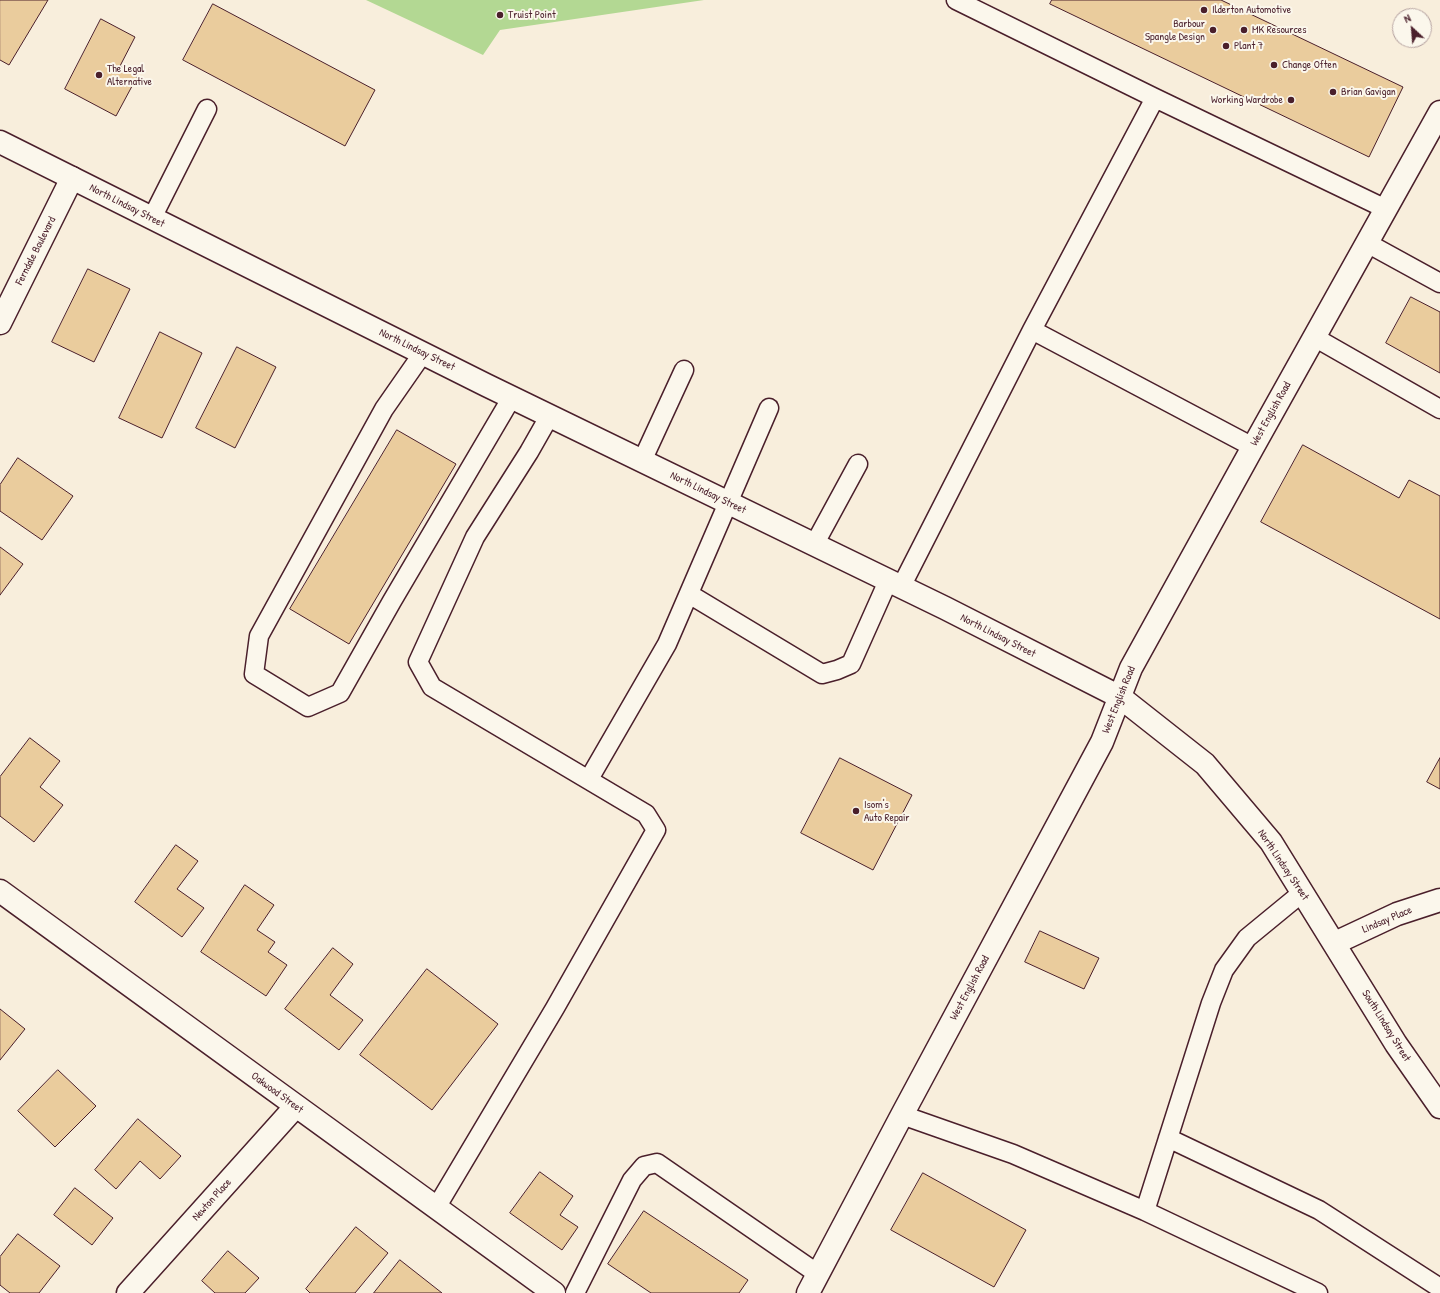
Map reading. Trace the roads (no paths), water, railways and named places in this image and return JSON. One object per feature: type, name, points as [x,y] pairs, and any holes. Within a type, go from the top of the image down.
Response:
[{"type":"main road","name":"West English Road","points":[[808,1293],[1102,742],[1131,668],[1252,447],[1440,112]]},
{"type":"main road","name":"North Lindsay Street","points":[[0,142],[423,353],[728,502],[1120,697],[1205,764],[1271,842],[1334,943]]},
{"type":"main road","name":"Ferndale Boulevard","points":[[0,323],[72,178]]},
{"type":"main road","name":"Oakwood Street","points":[[0,891],[548,1291]]},
{"type":"main road","name":"Lindsay Place","points":[[1334,943],[1397,914],[1440,900]]},
{"type":"main road","name":"South Lindsay Street","points":[[1334,943],[1396,1044],[1440,1107]]},
{"type":"main road","name":"Newton Place","points":[[128,1293],[296,1106]]},
{"type":"lane","points":[[956,0],[1386,209]]},
{"type":"lane","points":[[689,594],[822,674],[851,664],[1032,330],[1155,98]]},
{"type":"lane","points":[[152,218],[207,109]]},
{"type":"lane","points":[[1367,243],[1440,283]]},
{"type":"lane","points":[[1032,330],[1252,447]]},
{"type":"lane","points":[[1314,337],[1440,409]]},
{"type":"lane","points":[[423,353],[384,409],[259,636],[254,674],[308,706],[340,693],[512,397]]},
{"type":"lane","points":[[642,461],[684,370]]},
{"type":"lane","points":[[589,779],[667,644],[769,408]]},
{"type":"lane","points":[[436,1208],[551,1014],[656,830],[646,814],[432,687],[418,662],[475,537],[529,452],[550,415]]},
{"type":"lane","points":[[814,545],[858,464]]},
{"type":"lane","points":[[1145,1211],[1211,1003],[1224,970],[1246,938],[1303,892]]},
{"type":"lane","points":[[902,1115],[1013,1154],[1145,1211],[1318,1293]]},
{"type":"lane","points":[[1168,1138],[1318,1210],[1440,1288]]},
{"type":"lane","points":[[575,1293],[632,1180],[644,1166],[657,1163],[818,1274]]},
{"type":"place","name":"Ilderton Automotive","points":[[1204,10]]},
{"type":"place","name":"Truist Point","points":[[500,15]]},
{"type":"place","name":"Barbour Spangle Design","points":[[1213,30]]},
{"type":"place","name":"MK Resources","points":[[1244,30]]},
{"type":"place","name":"Plant 7","points":[[1226,46]]},
{"type":"place","name":"Change Often","points":[[1274,65]]},
{"type":"place","name":"The Legal Alternative","points":[[99,75]]},
{"type":"place","name":"Brian Gavigan","points":[[1333,92]]},
{"type":"place","name":"Working Wardrobe","points":[[1291,100]]},
{"type":"place","name":"Isom's Auto Repair","points":[[856,811]]}]
